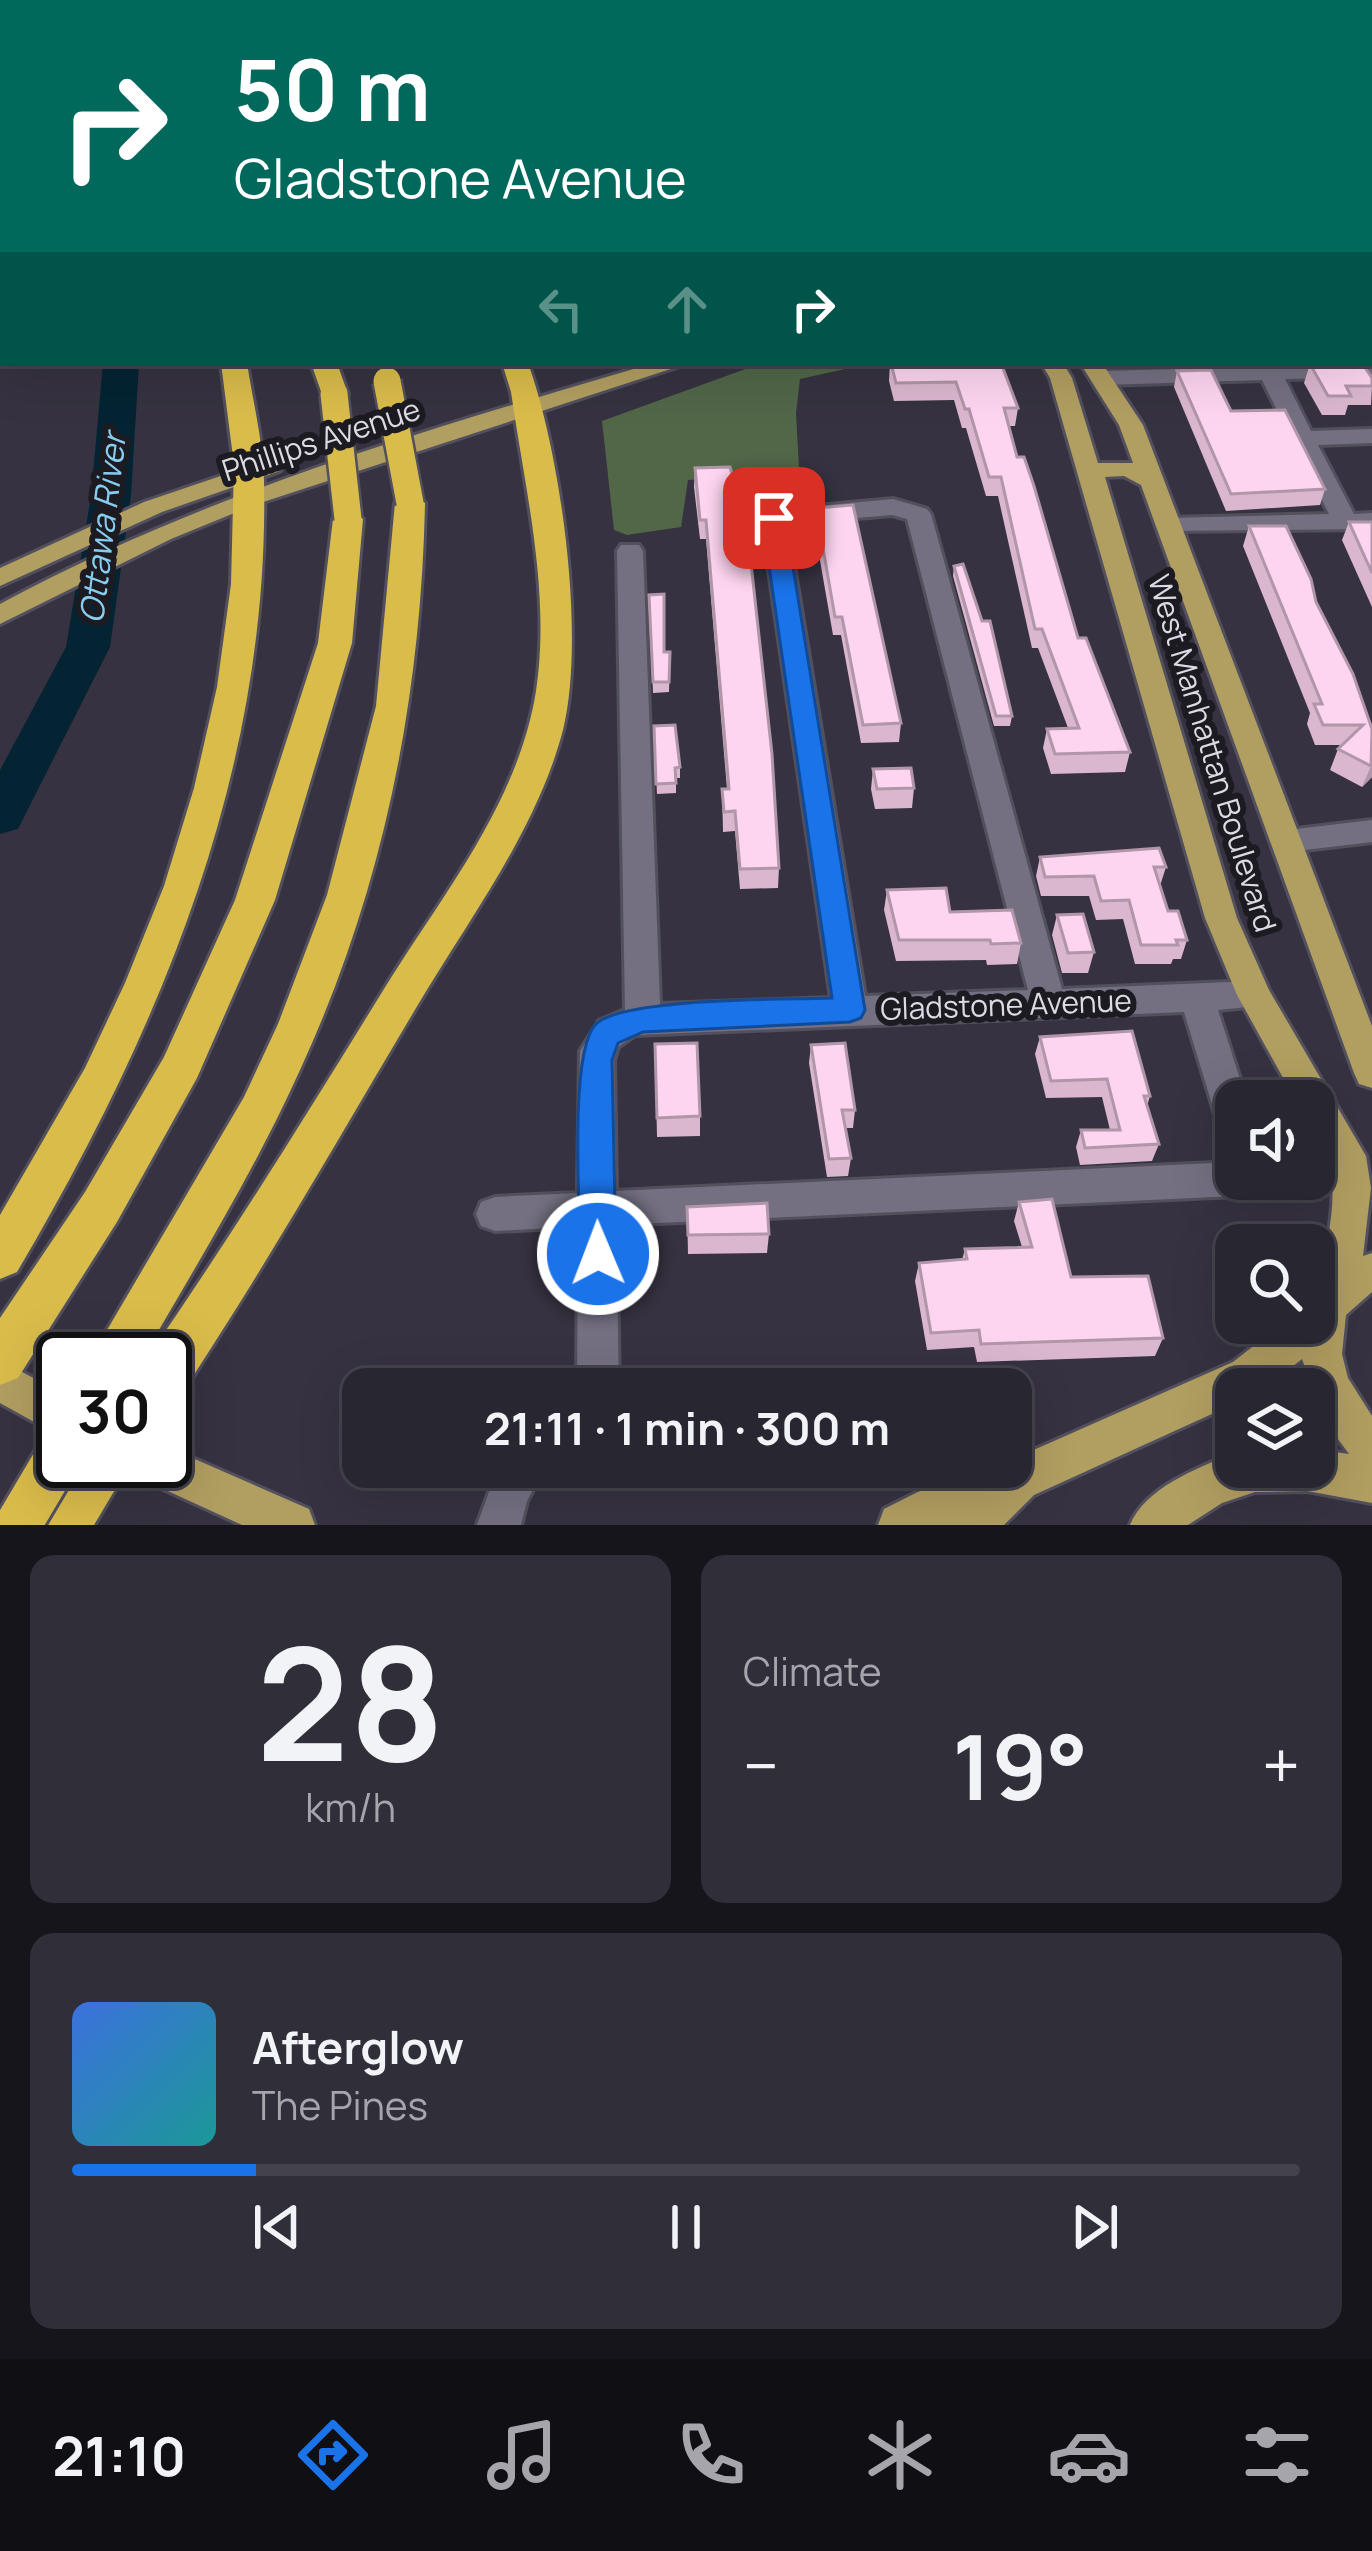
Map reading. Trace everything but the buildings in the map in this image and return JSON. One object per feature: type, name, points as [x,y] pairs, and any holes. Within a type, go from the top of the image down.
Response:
[{"type":"highway","points":[[0,1257],[50,1179],[140,1004],[221,761],[245,610],[249,484],[234,366]]},
{"type":"highway","points":[[0,1361],[101,1207],[182,1065],[255,900],[335,643],[348,519],[334,394],[325,366]]},
{"type":"highway","points":[[131,1332],[298,1028],[382,782],[400,679],[410,503],[384,372]]},
{"type":"highway","points":[[192,1335],[452,917],[532,765],[553,692],[556,618],[522,388]]},
{"type":"highway","points":[[21,1525],[41,1488]]},
{"type":"highway","points":[[62,1525],[87,1488]]},
{"type":"main road","points":[[522,388],[613,366]]},
{"type":"main road","name":"Phillips Avenue","points":[[0,616],[183,523],[280,464],[522,388],[659,366]]},
{"type":"main road","name":"West Manhattan Boulevard","points":[[1054,366],[1200,856],[1255,995],[1347,1156],[1352,1188],[1345,1293],[1319,1344],[1323,1374],[1336,1404],[1372,1448]]},
{"type":"main road","name":"West Manhattan Boulevard","points":[[1097,370],[1131,425],[1372,1073]]},
{"type":"main road","name":"Phillips Avenue","points":[[0,578],[187,494],[249,484],[522,388]]},
{"type":"main road","points":[[1089,483],[1096,472],[1113,468],[1134,471],[1150,480]]},
{"type":"main road","points":[[1032,1474],[1248,1376],[1345,1293]]},
{"type":"main road","points":[[0,1380],[36,1401]]},
{"type":"main road","points":[[1152,1525],[1195,1490],[1234,1472],[1296,1468],[1372,1481]]},
{"type":"main road","points":[[192,1480],[292,1525]]},
{"type":"main road","points":[[900,1525],[952,1498],[989,1488]]},
{"type":"main road","points":[[972,1525],[1011,1488]]},
{"type":"main road","points":[[0,1510],[21,1525]]},
{"type":"street","points":[[1267,368],[1302,438],[1358,521]]},
{"type":"street","points":[[1097,370],[1372,370]]},
{"type":"street","points":[[1302,438],[1372,436]]},
{"type":"street","points":[[850,1010],[771,503],[893,507],[918,514],[1049,1003]]},
{"type":"street","points":[[1168,526],[1358,521]]},
{"type":"street","points":[[598,1368],[596,1060],[604,1036],[629,1023],[630,551]]},
{"type":"street","points":[[1288,842],[1372,831]]},
{"type":"street","name":"Gladstone Avenue","points":[[629,1023],[1255,995]]},
{"type":"street","points":[[1197,998],[1222,1080]]},
{"type":"street","points":[[495,1214],[1215,1180]]},
{"type":"street","points":[[499,1525],[510,1488]]},
{"type":"green space","points":[[754,366],[858,366],[800,379],[796,413],[799,468],[779,475],[688,480],[681,527],[627,535],[614,530],[602,421]]},
{"type":"waterway","name":"Ottawa River","points":[[0,816],[88,647],[111,496],[121,366]]},
{"type":"route","points":[[598,1254],[596,1060],[604,1036],[626,1022],[643,1019],[850,1010],[774,518]]}]
